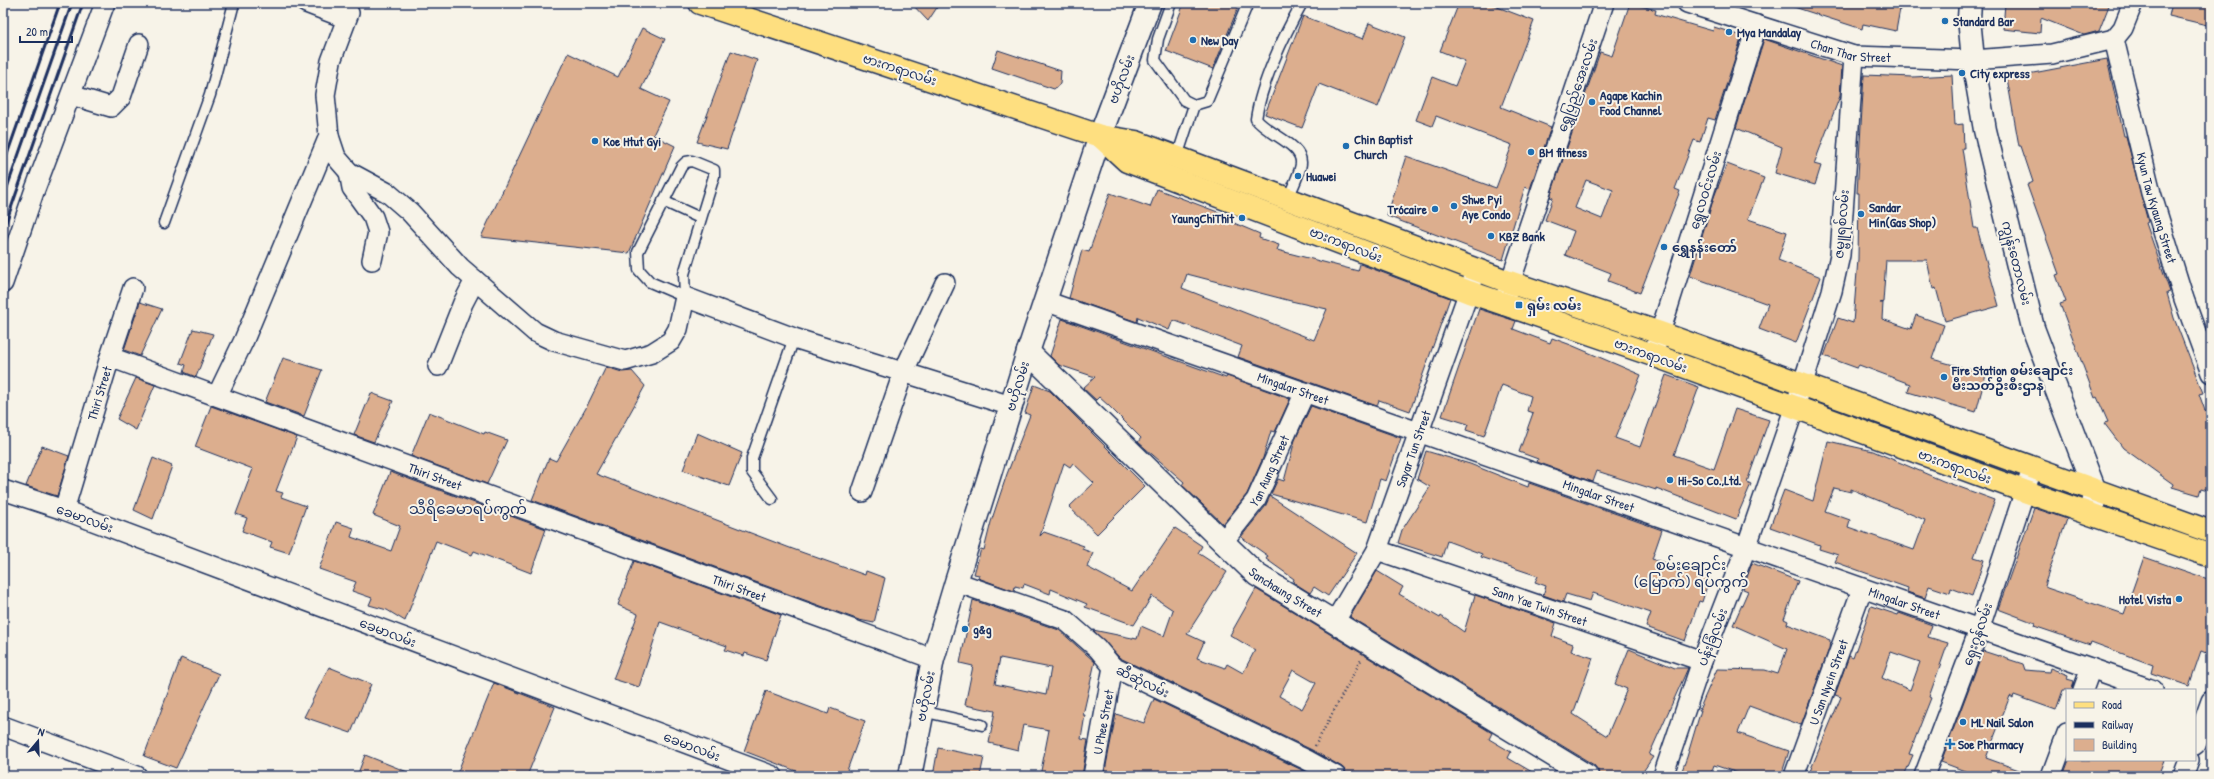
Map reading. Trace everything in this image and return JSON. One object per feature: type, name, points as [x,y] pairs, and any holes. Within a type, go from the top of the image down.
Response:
[{"type":"main road","name":"ဗားကရာလမ်း","points":[[700,3],[1100,136],[1136,142],[1177,157],[1284,209],[1469,292],[1653,356],[2024,491],[2211,556]]},
{"type":"main road","name":"ဗားကရာလမ်း","points":[[1100,136],[1127,161],[1476,270],[1660,333],[1802,386],[2211,532]]},
{"type":"main road","points":[[1922,454],[1929,431]]},
{"type":"street","points":[[3,283],[105,3]]},
{"type":"street","points":[[306,3],[337,15],[351,8]]},
{"type":"street","name":"ဗဟိုလမ်း","points":[[910,776],[933,660],[956,582],[1028,352],[1100,136],[1150,3]]},
{"type":"street","name":"ရွှေပြည်အေးလမ်း","points":[[1503,304],[1509,282],[1604,3]]},
{"type":"street","name":"Chan Thar Street","points":[[1687,3],[1854,56],[1973,60],[2052,54],[2114,39]]},
{"type":"street","name":"ကျွန်းတောလမ်း","points":[[1970,3],[1969,18],[1973,60],[1985,130],[2033,328],[2095,491],[2092,514]]},
{"type":"street","points":[[2114,39],[2122,28],[2133,3]]},
{"type":"street","points":[[351,8],[331,61],[325,95],[330,136],[336,157],[349,172],[388,193],[410,212],[460,267],[535,332],[554,341],[625,361],[652,353],[671,341],[678,329],[685,297],[794,338],[1011,406]]},
{"type":"street","name":"ရွှေလဝင်းလမ်း","points":[[1653,356],[1757,25]]},
{"type":"street","name":"Kyun Taw Kyaung Street","points":[[2114,39],[2151,193],[2184,299],[2211,373]]},
{"type":"street","points":[[71,95],[111,107],[121,98],[139,44]]},
{"type":"street","name":"ဇမ္ဗူရစ်လမ်း","points":[[1794,408],[1832,291],[1840,255],[1854,56]]},
{"type":"street","points":[[217,396],[244,340],[330,136]]},
{"type":"street","points":[[349,172],[352,188],[373,217],[378,232],[372,260]]},
{"type":"street","name":"Sayar Tun Street","points":[[1335,622],[1377,550],[1476,270]]},
{"type":"street","points":[[438,366],[463,303],[475,280]]},
{"type":"street","points":[[862,492],[903,373],[945,283]]},
{"type":"street","points":[[110,357],[133,288]]},
{"type":"street","name":"Mingalar Street","points":[[1045,301],[1419,431],[1862,589],[2150,689]]},
{"type":"street","name":"Sanchaung Street","points":[[1028,352],[1222,543],[1258,575],[1587,776]]},
{"type":"street","name":"Thiri Street","points":[[64,510],[110,357],[933,660]]},
{"type":"street","name":"Yan Aung Street","points":[[1222,543],[1256,500],[1305,392]]},
{"type":"street","name":"ပန်းခြံလမ်း","points":[[1663,776],[1702,661],[1746,548],[1794,408]]},
{"type":"street","name":"ရှေးဂွန်လမ်း","points":[[1924,776],[1979,630],[2032,469]]},
{"type":"street","name":"ခေမာလမ်း","points":[[3,490],[64,510],[773,776]]},
{"type":"street","name":"Sann Yae Twin Street","points":[[1377,550],[1702,661]]},
{"type":"street","name":"ဆီဆုံလမ်း","points":[[956,582],[1065,620],[1097,648],[1113,667],[1307,760],[1336,776]]},
{"type":"street","name":"U San Nyein Street","points":[[1794,776],[1862,589]]},
{"type":"street","name":"U Phee Street","points":[[1094,776],[1113,667]]},
{"type":"street","points":[[2083,689],[2092,668]]},
{"type":"street","points":[[2196,741],[2205,705]]},
{"type":"street","points":[[3,726],[137,776]]},
{"type":"street","points":[[2051,776],[2066,736]]},
{"type":"street","points":[[2183,776],[2189,761]]},
{"type":"lane","points":[[164,223],[210,95],[234,3]]},
{"type":"lane","points":[[1172,3],[1158,39],[1154,60],[1184,100],[1194,105],[1207,101],[1241,10],[1248,3]]},
{"type":"lane","points":[[1284,209],[1302,163],[1297,149],[1262,127],[1256,119],[1261,96],[1288,27],[1302,3]]},
{"type":"lane","points":[[1177,157],[1194,105]]},
{"type":"lane","points":[[692,161],[710,166],[714,170],[714,176],[684,274],[685,297],[650,282],[639,270],[638,252],[664,201],[681,167],[686,162],[692,161]]},
{"type":"lane","points":[[664,201],[700,218]]},
{"type":"lane","points":[[772,499],[752,472],[752,458],[794,338]]},
{"type":"lane","points":[[922,711],[982,725]]},
{"type":"path","points":[[1307,760],[1370,643]]},
{"type":"building","points":[[911,3],[940,3],[928,21]]},
{"type":"building","points":[[1184,3],[1240,3],[1213,69],[1166,51]]},
{"type":"building","points":[[1459,3],[1487,3],[1534,21],[1501,107],[1551,127],[1530,189],[1525,187],[1503,260],[1387,216],[1406,156],[1496,188],[1512,145],[1436,116],[1432,126],[1416,120],[1432,77],[1455,86],[1465,61],[1440,51]]},
{"type":"building","points":[[1630,3],[1656,10],[1655,14],[1675,20],[1713,31],[1714,27],[1742,36],[1715,120],[1708,118],[1700,142],[1694,140],[1675,189],[1680,191],[1640,293],[1608,281],[1611,273],[1565,255],[1574,231],[1545,220],[1553,198],[1550,197],[1600,52],[1612,56]],"holes":[[[1586,180],[1613,190],[1602,219],[1575,208]]]},
{"type":"building","points":[[1792,3],[1901,3],[1896,31],[1863,24],[1862,29],[1791,6]]},
{"type":"building","points":[[2005,3],[2110,3],[2099,31],[2084,35],[2041,18],[2040,33],[2003,29]]},
{"type":"building","points":[[2172,3],[2211,3],[2211,26],[2169,16]]},
{"type":"building","points":[[1303,16],[1363,39],[1369,23],[1405,37],[1378,107],[1319,84],[1302,128],[1265,114]]},
{"type":"building","name":"Koe Htut Gyi","points":[[642,28],[665,39],[641,89],[669,102],[653,135],[675,146],[629,253],[481,237],[568,53],[618,77]]},
{"type":"building","points":[[1764,39],[1842,66],[1840,96],[1814,164],[1821,166],[1815,185],[1775,173],[1782,147],[1736,128]]},
{"type":"building","points":[[998,50],[1061,71],[1060,84],[1054,89],[992,68]]},
{"type":"building","points":[[731,51],[757,60],[727,149],[697,142]]},
{"type":"building","points":[[2107,59],[2124,136],[2126,136],[2148,222],[2146,223],[2170,292],[2167,293],[2174,318],[2203,393],[2199,394],[2211,427],[2211,491],[2201,488],[2199,495],[2172,487],[2173,484],[2123,448],[2104,423],[2108,422],[2097,397],[2095,398],[2060,304],[2066,302],[2056,275],[2059,274],[2027,185],[2033,182],[2021,146],[2019,146],[2007,78]]},
{"type":"building","points":[[1864,75],[1913,77],[1952,75],[1955,125],[1963,124],[1964,148],[1962,148],[1974,228],[1977,228],[1999,306],[1945,321],[1936,288],[1933,289],[1927,260],[1886,260],[1883,302],[1880,303],[1883,303],[1882,319],[1911,329],[1916,315],[1944,325],[1932,359],[1986,374],[1976,412],[1908,392],[1910,384],[1859,365],[1857,368],[1824,356],[1838,318],[1853,323],[1858,259],[1859,193],[1857,193]]},
{"type":"building","points":[[1727,164],[1764,178],[1748,219],[1787,232],[1778,260],[1821,277],[1796,343],[1759,329],[1768,304],[1690,276],[1714,197]]},
{"type":"building","points":[[1157,189],[1223,214],[1222,218],[1260,234],[1259,238],[1279,245],[1277,250],[1358,271],[1360,264],[1450,298],[1410,411],[1379,400],[1377,406],[1238,357],[1242,346],[1173,320],[1169,330],[1138,317],[1137,322],[1069,298],[1082,250],[1089,252],[1110,193],[1150,207]],"holes":[[[1187,274],[1327,309],[1314,340],[1182,288]]]},
{"type":"building","points":[[140,302],[162,309],[140,356],[124,350]]},
{"type":"building","points":[[1479,309],[1516,321],[1513,329],[1550,343],[1552,338],[1641,375],[1615,438],[1640,447],[1666,375],[1699,387],[1674,455],[1714,469],[1735,409],[1769,420],[1747,482],[1751,484],[1736,519],[1656,488],[1656,490],[1597,471],[1593,482],[1537,462],[1538,459],[1519,452],[1533,413],[1527,411],[1531,396],[1502,385],[1484,436],[1466,430],[1468,424],[1442,416]]},
{"type":"building","points":[[1062,319],[1226,378],[1227,376],[1290,399],[1275,432],[1271,431],[1263,458],[1247,494],[1223,524],[1182,485],[1184,482],[1138,442],[1141,438],[1109,406],[1099,397],[1096,400],[1083,388],[1095,377],[1059,365],[1050,356]]},
{"type":"building","points":[[193,329],[213,334],[196,377],[184,372],[186,365],[180,363]]},
{"type":"building","points":[[283,358],[322,370],[304,416],[265,402]]},
{"type":"building","points":[[606,367],[622,372],[632,371],[645,386],[596,474],[865,575],[866,571],[885,578],[874,623],[859,620],[532,500],[549,458],[556,461],[586,408]]},
{"type":"building","points":[[136,378],[155,385],[136,430],[117,419]]},
{"type":"building","points":[[1034,385],[1050,391],[1145,486],[1097,534],[1069,507],[1094,483],[1073,463],[1070,467],[1064,463],[1040,536],[1044,532],[1084,546],[1082,549],[1093,553],[1087,567],[1132,591],[1175,528],[1202,546],[1198,553],[1227,572],[1187,634],[1204,642],[1197,658],[1225,668],[1227,664],[1243,673],[1255,650],[1230,635],[1256,589],[1492,733],[1489,739],[1511,752],[1508,758],[1539,776],[1347,776],[1342,767],[1312,750],[1120,658],[1093,630],[1137,639],[1141,626],[1164,636],[1173,610],[1152,596],[1134,625],[1085,607],[1087,604],[1051,589],[1050,594],[1024,584],[1023,588],[1015,586],[1014,591],[978,578],[979,575],[974,574],[981,549],[984,550],[991,522],[1007,474],[1030,415],[1025,413]],"holes":[[[1293,670],[1316,683],[1302,709],[1279,696]]]},
{"type":"building","points":[[371,393],[393,401],[374,442],[354,435]]},
{"type":"building","points":[[211,406],[297,437],[276,491],[283,493],[281,497],[306,506],[289,553],[270,547],[272,542],[242,531],[247,518],[236,514],[253,469],[195,447]]},
{"type":"building","points":[[1311,406],[1401,438],[1386,481],[1380,479],[1367,522],[1271,494],[1278,479],[1284,481],[1295,440]]},
{"type":"building","points":[[429,412],[484,434],[485,432],[507,440],[487,484],[411,456]]},
{"type":"building","points":[[697,433],[742,453],[729,486],[683,470]]},
{"type":"building","points":[[1828,441],[1873,451],[1943,481],[1995,500],[1974,557],[1984,560],[1972,596],[1951,588],[1950,593],[1929,586],[1925,598],[1907,592],[1908,588],[1835,562],[1838,555],[1819,549],[1820,545],[1770,527],[1784,490],[1813,501]],"holes":[[[1834,488],[1851,492],[1851,489],[1925,520],[1914,550],[1848,527],[1850,520],[1825,511]]]},
{"type":"building","points":[[42,446],[69,456],[57,496],[26,486]]},
{"type":"building","points":[[1426,451],[1470,464],[1528,487],[1529,483],[1662,530],[1652,559],[1710,576],[1702,602],[1699,601],[1685,641],[1646,627],[1651,613],[1593,593],[1590,601],[1566,594],[1563,602],[1543,595],[1546,586],[1535,582],[1538,576],[1481,557],[1482,554],[1447,541],[1442,557],[1398,543],[1402,530],[1430,487],[1417,479]]},
{"type":"building","points":[[153,458],[172,466],[153,519],[134,510]]},
{"type":"building","points":[[390,472],[546,529],[531,573],[474,551],[472,555],[436,541],[405,621],[387,610],[369,605],[372,598],[352,591],[356,582],[319,569],[336,522],[354,528],[351,537],[391,551],[400,526],[373,515]]},
{"type":"building","points":[[1270,496],[1357,553],[1328,596],[1314,587],[1310,593],[1293,582],[1294,579],[1266,559],[1268,556],[1241,537],[1265,507]]},
{"type":"building","points":[[2034,508],[2067,519],[2044,586],[2047,588],[2124,614],[2144,557],[2211,580],[2211,655],[2201,651],[2189,686],[2151,673],[2153,665],[2091,642],[2090,645],[2034,626],[2035,623],[1998,609]]},
{"type":"building","points":[[634,561],[781,615],[766,660],[745,653],[744,656],[725,650],[727,646],[660,622],[639,687],[613,679],[638,614],[618,605]]},
{"type":"building","points":[[1752,563],[1798,581],[1784,619],[1788,621],[1787,624],[1830,640],[1829,649],[1801,725],[1749,706],[1738,733],[1789,751],[1781,776],[1747,776],[1714,765],[1710,776],[1680,776],[1701,710],[1699,710],[1717,669],[1765,670],[1778,674],[1787,649],[1733,625],[1748,591],[1743,589]]},
{"type":"building","points":[[1377,571],[1403,587],[1399,594],[1440,618],[1441,616],[1464,632],[1475,595],[1556,623],[1552,636],[1573,644],[1571,651],[1593,658],[1573,714],[1607,736],[1627,689],[1615,684],[1629,649],[1675,668],[1688,668],[1649,755],[1653,757],[1640,776],[1599,776],[1598,770],[1594,765],[1350,617]]},
{"type":"building","points":[[973,600],[1059,630],[1095,662],[1083,715],[1085,715],[1081,739],[1088,740],[1082,776],[1040,776],[1049,730],[1023,725],[1018,750],[989,743],[995,711],[965,705],[973,666],[960,663]],"holes":[[[1000,658],[1051,668],[1046,695],[995,684]]]},
{"type":"building","points":[[1871,606],[1898,615],[1899,613],[1932,625],[1928,637],[1948,643],[1929,697],[1931,698],[1909,754],[1913,755],[1904,776],[1808,776],[1841,697],[1835,695],[1849,656],[1853,658]],"holes":[[[1891,652],[1920,662],[1910,690],[1882,678]]]},
{"type":"building","points":[[1983,651],[2023,664],[2025,670],[2049,672],[2050,668],[2068,675],[2067,679],[2074,681],[2072,689],[2063,690],[2056,710],[2014,695],[2013,698],[2010,696],[1986,758],[2030,774],[2029,776],[1978,776],[1941,762]]},
{"type":"building","points":[[181,658],[219,674],[176,768],[144,756]]},
{"type":"building","points":[[329,667],[371,684],[351,733],[304,717]]},
{"type":"building","points":[[494,683],[555,707],[527,776],[456,776]]},
{"type":"building","points":[[766,691],[828,714],[830,708],[865,721],[845,776],[809,776],[744,751]]},
{"type":"building","points":[[1154,699],[1313,776],[1104,776],[1116,714],[1144,723]]},
{"type":"building","points":[[938,748],[984,757],[980,776],[933,776]]},
{"type":"building","points":[[365,755],[415,775],[415,776],[357,776]]},
{"type":"building","points":[[2069,761],[2164,761],[2158,776],[2063,776]]},
{"type":"railway","points":[[3,166],[60,3]]},
{"type":"railway","points":[[3,199],[72,3]]},
{"type":"railway","points":[[3,231],[83,3]]},
{"type":"place","name":"Standard Bar","points":[[1945,21]]},
{"type":"place","name":"Mya Mandalay","points":[[1729,32]]},
{"type":"place","name":"New Day","points":[[1193,40]]},
{"type":"place","name":"City express","points":[[1962,73]]},
{"type":"place","name":"Agape Kachin Food Channel","points":[[1592,102]]},
{"type":"place","name":"Koe Htut Gyi","points":[[595,141]]},
{"type":"place","name":"Chin Baptist Church","points":[[1346,146]]},
{"type":"place","name":"BM fitness","points":[[1531,152]]},
{"type":"place","name":"Huawei","points":[[1298,176]]},
{"type":"place","name":"Shwe Pyi Aye Condo","points":[[1454,206]]},
{"type":"place","name":"Trócaire","points":[[1435,209]]},
{"type":"place","name":"Sandar Min(Gas Shop)","points":[[1861,214]]},
{"type":"place","name":"YaungChiThit","points":[[1242,218]]},
{"type":"place","name":"KBZ Bank","points":[[1491,236]]},
{"type":"place","name":"ရွှေနန်းတော်","points":[[1664,247]]},
{"type":"place","name":"ရှမ်း လမ်း","points":[[1519,305]]},
{"type":"place","name":"Fire Station စမ်းချောင်း မီးသတ်ဦးစီးဌာန","points":[[1944,377]]},
{"type":"place","name":"Hi-So Co.,Ltd.","points":[[1670,480]]},
{"type":"place","name":"Hotel Vista","points":[[2179,599]]},
{"type":"place","name":"g&g","points":[[965,629]]},
{"type":"place","name":"ML Nail Salon","points":[[1963,722]]},
{"type":"place","name":"Soe Pharmacy","points":[[1950,744]]},
{"type":"district","name":"သီရိခေမာရပ်ကွက်","points":[[468,509]]},
{"type":"district","name":"စမ်းချောင်း (မြောက်) ရပ်ကွက်","points":[[1691,574]]}]
